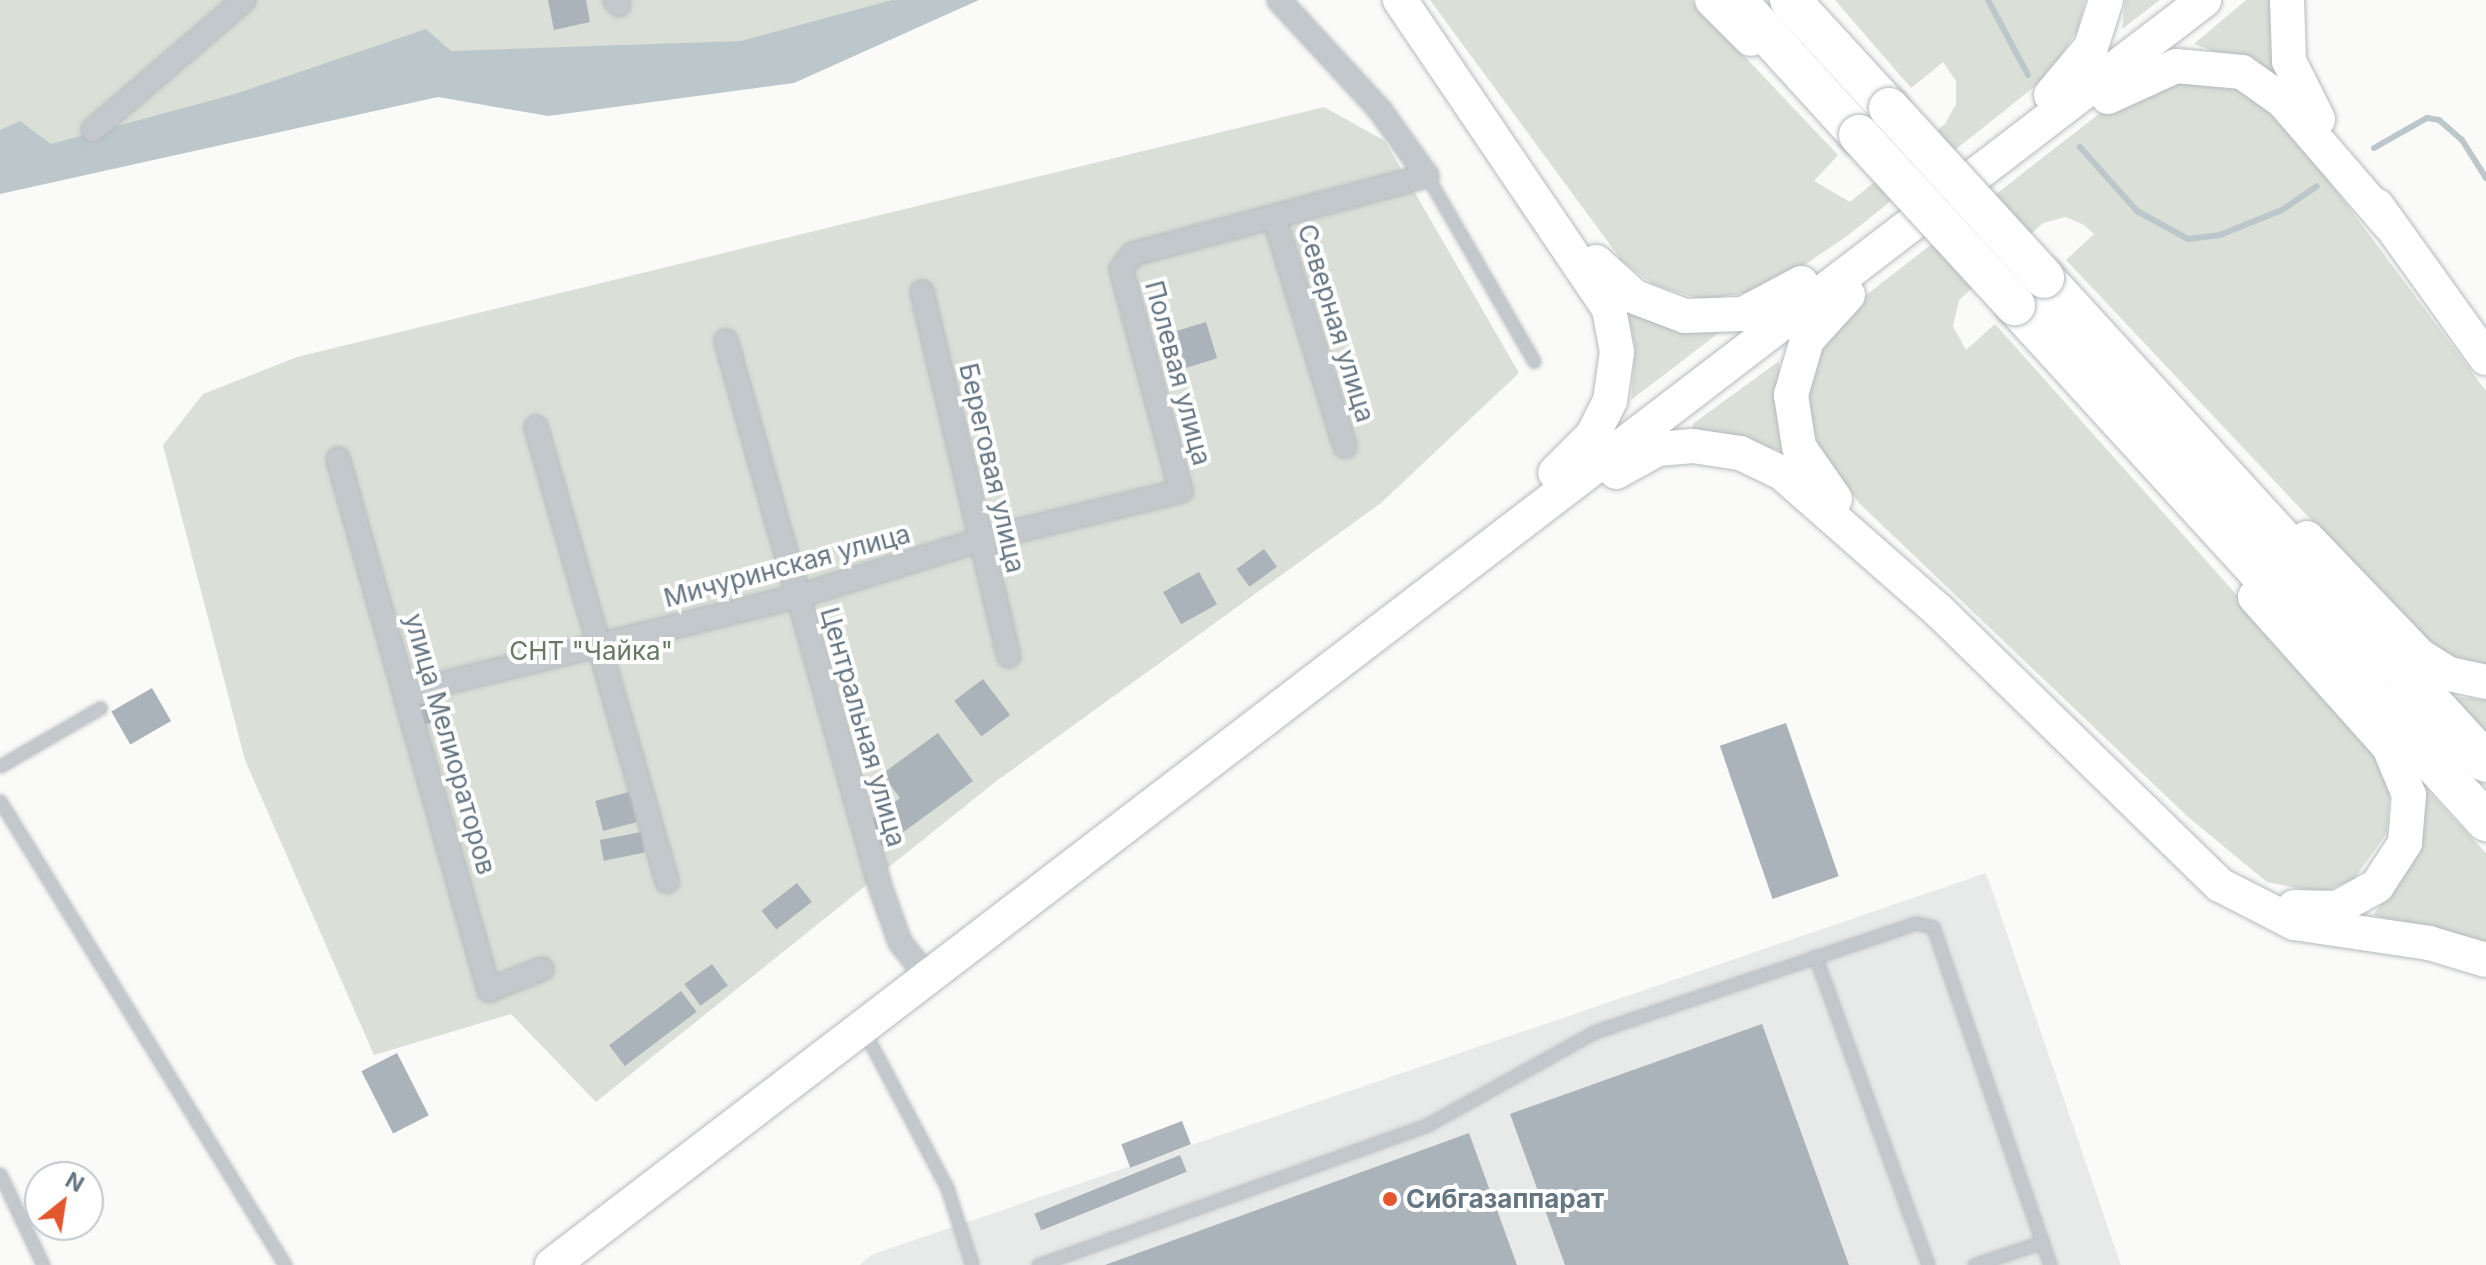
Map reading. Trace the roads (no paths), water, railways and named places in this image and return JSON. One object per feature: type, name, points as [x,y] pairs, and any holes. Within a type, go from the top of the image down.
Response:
[{"type":"highway","points":[[1736,0],[2486,821]]},
{"type":"highway","points":[[1790,0],[2486,762]]},
{"type":"main road","points":[[1088,854],[1173,765],[1572,459],[1603,417],[1617,371],[1609,309],[1497,134],[1400,0]]},
{"type":"main road","points":[[1407,0],[1436,47]]},
{"type":"main road","points":[[1712,0],[1821,93]]},
{"type":"main road","points":[[1807,0],[1852,67]]},
{"type":"main road","points":[[1993,161],[2082,63],[2106,0]]},
{"type":"main road","points":[[552,1265],[2204,0]]},
{"type":"main road","points":[[2287,0],[2285,44],[2299,88],[2388,223],[2484,357]]},
{"type":"main road","points":[[1993,161],[2050,138],[2141,76],[2176,66],[2227,67],[2283,101],[2388,223]]},
{"type":"main road","points":[[1497,134],[1610,277],[1651,305],[1685,316],[1756,310],[1840,255],[1907,227]]},
{"type":"main road","points":[[1907,227],[1814,328],[1794,376],[1792,415],[1814,475],[1939,611]]},
{"type":"main road","points":[[2083,321],[2167,390],[2420,656],[2449,674],[2486,682]]},
{"type":"main road","points":[[2054,348],[2115,441],[2389,747],[2409,795],[2405,843],[2387,873],[2355,902],[2289,906],[2225,872],[2065,732]]},
{"type":"main road","points":[[1088,854],[1203,788],[1624,466],[1658,449],[1719,448],[1782,473],[1939,611],[2203,870],[2252,906],[2294,923],[2429,943],[2486,960]]},
{"type":"street","points":[[93,130],[244,0]]},
{"type":"street","points":[[1274,217],[1427,176],[1380,110],[1279,0]]},
{"type":"street","name":"Полевая улица","points":[[1181,491],[1121,269],[1133,254],[1274,217]]},
{"type":"street","name":"Северная улица","points":[[1274,217],[1345,446]]},
{"type":"street","name":"Береговая улица","points":[[922,292],[1009,656]]},
{"type":"street","name":"Центральная улица","points":[[726,341],[796,597],[900,942],[928,978]]},
{"type":"street","points":[[536,427],[601,643],[667,882]]},
{"type":"street","name":"улица Мелиораторов","points":[[338,459],[408,692],[489,990],[542,969]]},
{"type":"street","name":"Мичуринская улица","points":[[408,692],[796,597],[980,540],[1181,491]]},
{"type":"lane","points":[[1427,176],[1534,361]]},
{"type":"lane","points":[[0,766],[100,708]]},
{"type":"lane","points":[[0,801],[285,1265]]},
{"type":"lane","points":[[1038,1265],[1427,1125],[1594,1032],[1916,923],[1933,927],[2050,1265]]},
{"type":"lane","points":[[1815,956],[1928,1265]]},
{"type":"lane","points":[[862,1027],[941,1176],[972,1265]]},
{"type":"lane","points":[[0,1174],[43,1265]]},
{"type":"lane","points":[[1974,1265],[2042,1242]]},
{"type":"waterway","points":[[1988,0],[2028,75]]},
{"type":"waterway","points":[[2374,148],[2427,118],[2439,120],[2462,140],[2486,178]]},
{"type":"waterway","points":[[2080,147],[2137,211],[2188,239],[2220,235],[2282,210],[2317,186]]},
{"type":"place","name":"Сибгазаппарат","points":[[1390,1199]]},
{"type":"park label","name":"СНТ \"Чайка\"","points":[[591,651]]}]
